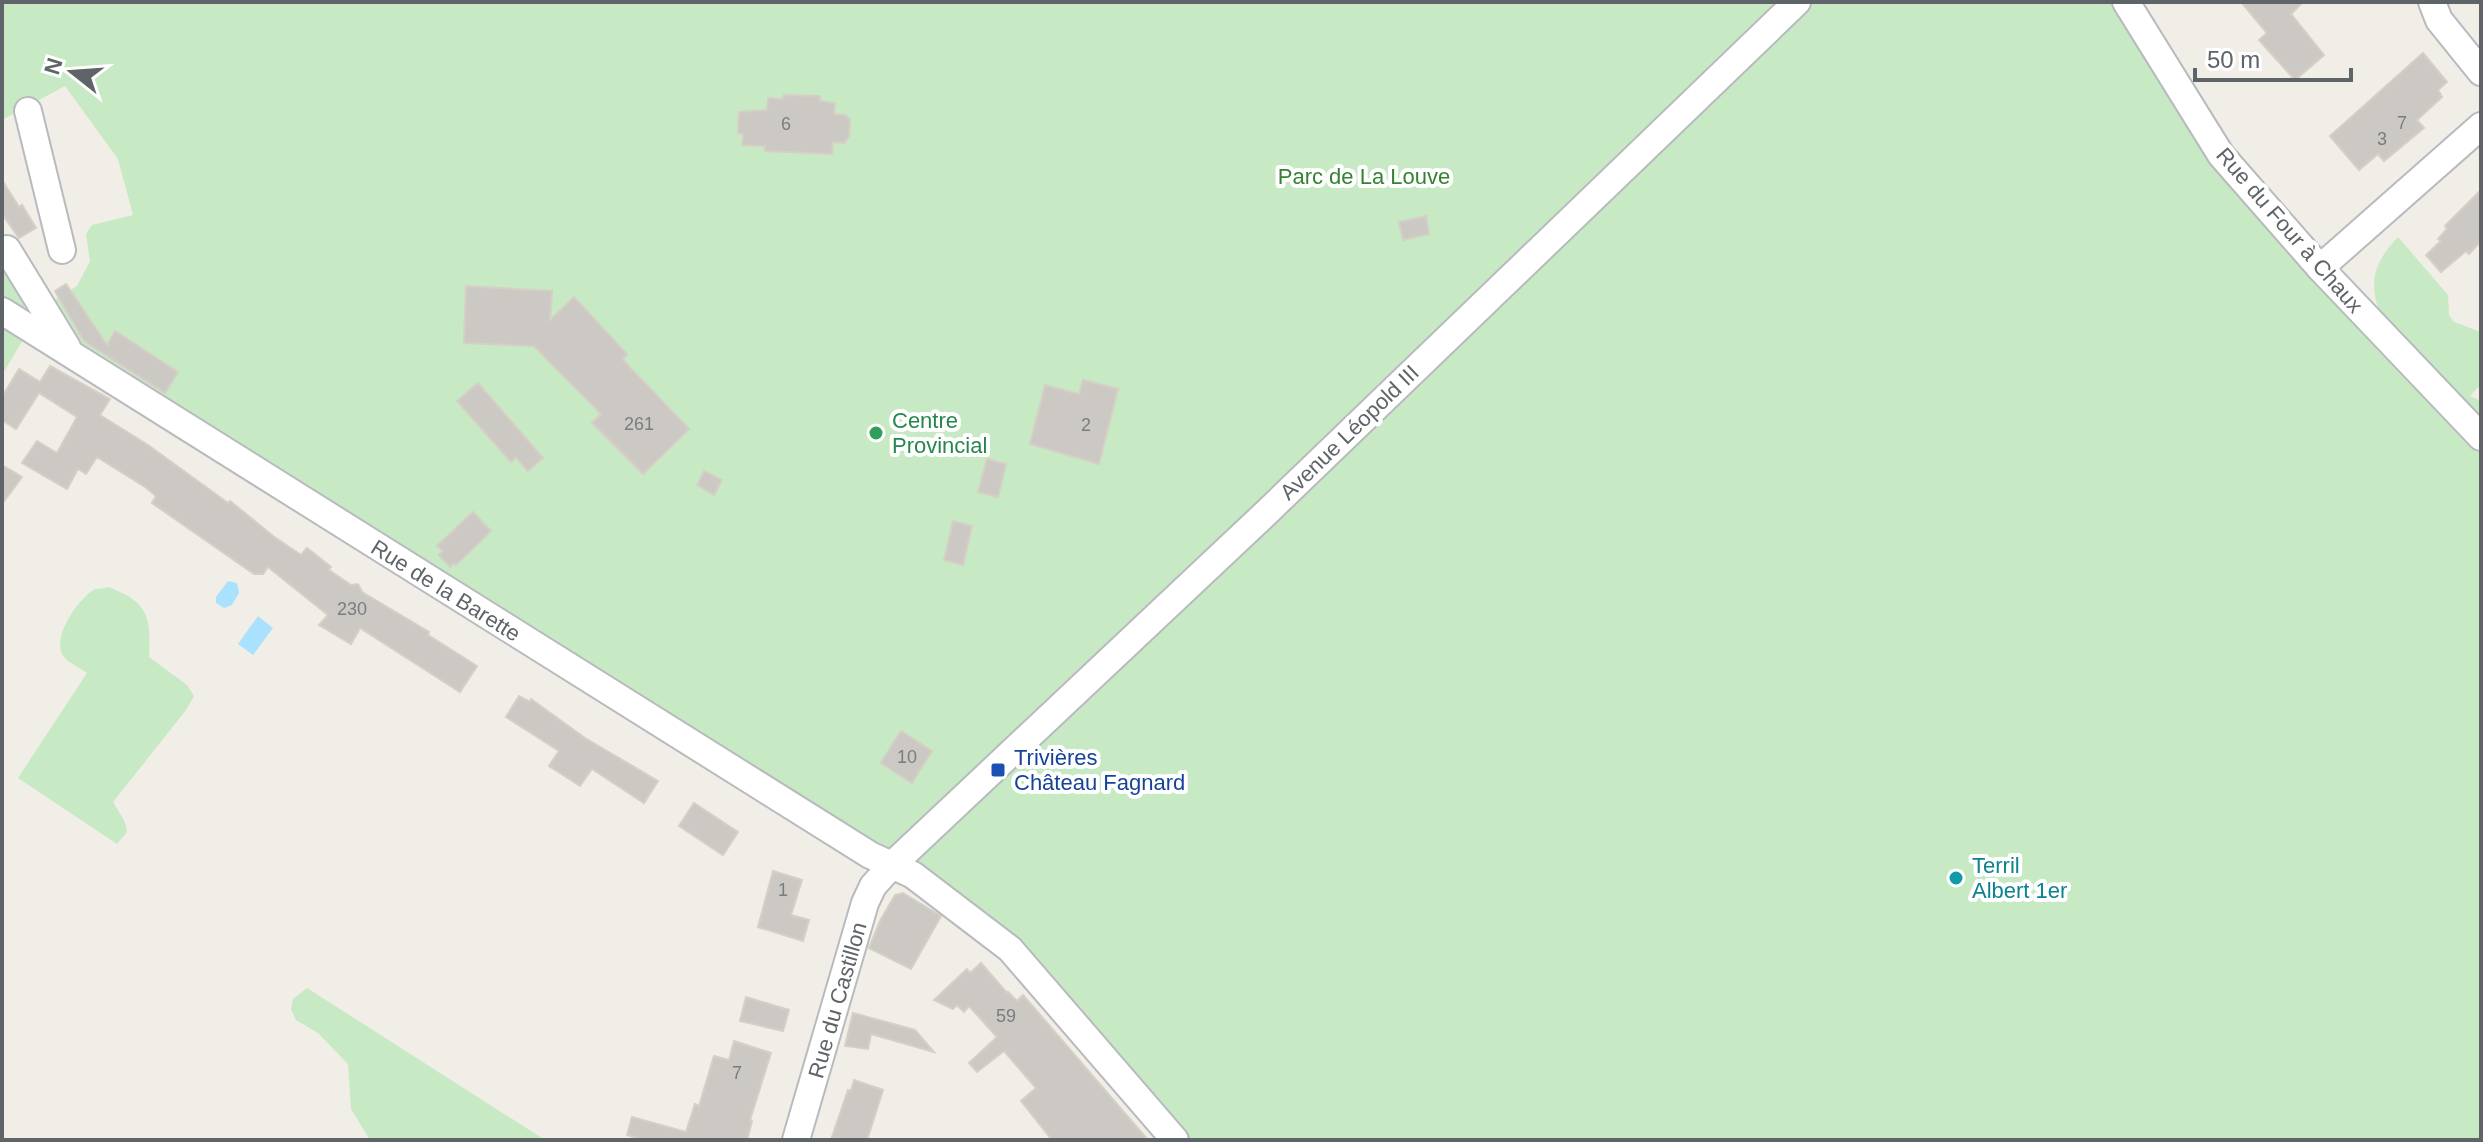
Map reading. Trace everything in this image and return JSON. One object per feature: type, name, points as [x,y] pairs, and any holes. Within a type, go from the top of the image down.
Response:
[{"type":"street","name":"Avenue Léopold III","points":[[895,863],[1282,497],[1797,2]]},
{"type":"street","name":"Rue du Four à Chaux","points":[[2126,2],[2221,155],[2320,268],[2481,437]]},
{"type":"street","points":[[2432,2],[2439,20],[2481,72]]},
{"type":"street","points":[[28,111],[62,250]]},
{"type":"street","points":[[2320,268],[2481,126]]},
{"type":"street","points":[[10,259],[71,353]]},
{"type":"street","name":"Rue de la Barette","points":[[2,311],[870,855],[895,863],[913,875],[1010,949],[1175,1140]]},
{"type":"street","name":"Rue du Castillon","points":[[796,1140],[865,903],[873,886],[895,863]]},
{"type":"green space","name":"Parc de La Louve","points":[[2,2],[2112,2],[2221,155],[2379,311],[2374,290],[2376,271],[2384,254],[2398,237],[2448,295],[2449,315],[2454,322],[2481,332],[2481,384],[2470,396],[2481,401],[2481,1140],[1175,1140],[1010,949],[71,353],[43,307],[77,286],[90,261],[86,234],[92,225],[133,215],[118,159],[65,86],[2,120]]},
{"type":"green space","points":[[2,270],[8,273],[26,304],[23,308],[2,297]]},
{"type":"green space","points":[[2,311],[30,328],[2,375]]},
{"type":"green space","points":[[108,587],[140,605],[148,621],[149,657],[187,685],[194,696],[113,802],[125,822],[127,832],[117,844],[18,778],[87,673],[62,654],[60,646],[64,627],[89,594],[95,589]]},
{"type":"green space","points":[[307,988],[545,1140],[370,1140],[351,1109],[348,1064],[318,1033],[296,1020],[291,1009],[293,999]]},
{"type":"water","points":[[228,581],[237,583],[239,593],[232,605],[224,608],[216,603],[216,597]]},
{"type":"water","points":[[258,616],[273,628],[253,655],[238,644]]},
{"type":"building","points":[[2241,2],[2303,2],[2291,14],[2324,55],[2295,80],[2259,40],[2267,33]]},
{"type":"building","points":[[2423,53],[2447,82],[2438,90],[2442,97],[2417,120],[2424,128],[2384,161],[2378,154],[2359,170],[2330,136]]},
{"type":"building","points":[[784,95],[820,96],[820,101],[835,103],[834,114],[845,115],[850,120],[849,137],[844,143],[833,142],[832,154],[765,151],[765,146],[742,145],[743,134],[738,133],[739,112],[767,110],[768,98],[783,99]]},
{"type":"building","points":[[2,180],[36,228],[19,238],[2,214]]},
{"type":"building","points":[[2481,190],[2481,241],[2469,254],[2466,251],[2441,272],[2426,255],[2441,241],[2438,239],[2447,229],[2445,226]]},
{"type":"building","points":[[1426,216],[1429,234],[1403,240],[1399,222]]},
{"type":"building","points":[[66,284],[107,345],[115,331],[178,372],[165,393],[84,341],[55,291]]},
{"type":"building","points":[[466,286],[552,291],[550,320],[574,297],[627,354],[623,360],[689,429],[643,474],[592,423],[601,414],[534,346],[464,343]]},
{"type":"building","points":[[50,366],[110,399],[100,415],[148,445],[228,503],[230,501],[301,555],[307,548],[331,567],[329,570],[351,585],[358,584],[362,592],[429,632],[428,635],[477,666],[460,692],[360,628],[351,644],[319,625],[328,615],[268,567],[263,574],[254,574],[152,503],[156,496],[145,487],[97,457],[86,474],[78,469],[67,489],[22,463],[37,441],[57,453],[77,417],[39,393],[16,429],[2,420],[2,397],[19,369],[40,382]]},
{"type":"building","points":[[1083,380],[1118,389],[1099,464],[1030,444],[1045,385],[1079,394]]},
{"type":"building","points":[[478,383],[543,458],[528,471],[516,457],[511,462],[457,401]]},
{"type":"building","points":[[987,459],[1006,464],[998,497],[978,492]]},
{"type":"building","points":[[2,465],[22,477],[2,504]]},
{"type":"building","points":[[704,471],[722,480],[714,495],[697,485]]},
{"type":"building","points":[[473,512],[491,531],[456,565],[454,563],[450,567],[439,555],[443,551],[437,546]]},
{"type":"building","points":[[953,521],[972,526],[963,565],[944,560]]},
{"type":"building","points":[[519,696],[530,702],[531,699],[585,738],[658,781],[644,803],[592,769],[580,786],[549,766],[559,751],[506,717]]},
{"type":"building","points":[[901,731],[932,751],[912,783],[881,763]]},
{"type":"building","points":[[694,803],[738,832],[723,855],[679,826]]},
{"type":"building","points":[[773,871],[802,880],[791,915],[809,920],[803,941],[758,927]]},
{"type":"building","points":[[903,893],[941,916],[911,969],[869,948],[895,895]]},
{"type":"building","points":[[981,963],[1017,1001],[1023,995],[1148,1140],[1052,1140],[1021,1101],[1036,1088],[1004,1051],[977,1072],[969,1063],[997,1037],[969,1006],[964,1012],[957,1005],[953,1009],[934,1000],[967,969],[970,973]]},
{"type":"building","points":[[746,997],[789,1010],[783,1031],[740,1021]]},
{"type":"building","points":[[853,1013],[915,1030],[934,1052],[871,1034],[868,1049],[845,1046]]},
{"type":"building","points":[[734,1041],[771,1053],[750,1120],[747,1140],[645,1140],[627,1135],[632,1117],[686,1132],[695,1104],[699,1106],[714,1056],[729,1060]]},
{"type":"building","points":[[854,1080],[883,1090],[867,1140],[831,1140],[848,1090],[851,1091]]},
{"type":"place","name":"Centre Provincial","points":[[876,433]]},
{"type":"place","name":"Trivières Château Fagnard","points":[[998,770]]},
{"type":"place","name":"Terril Albert 1er","points":[[1956,878]]}]
